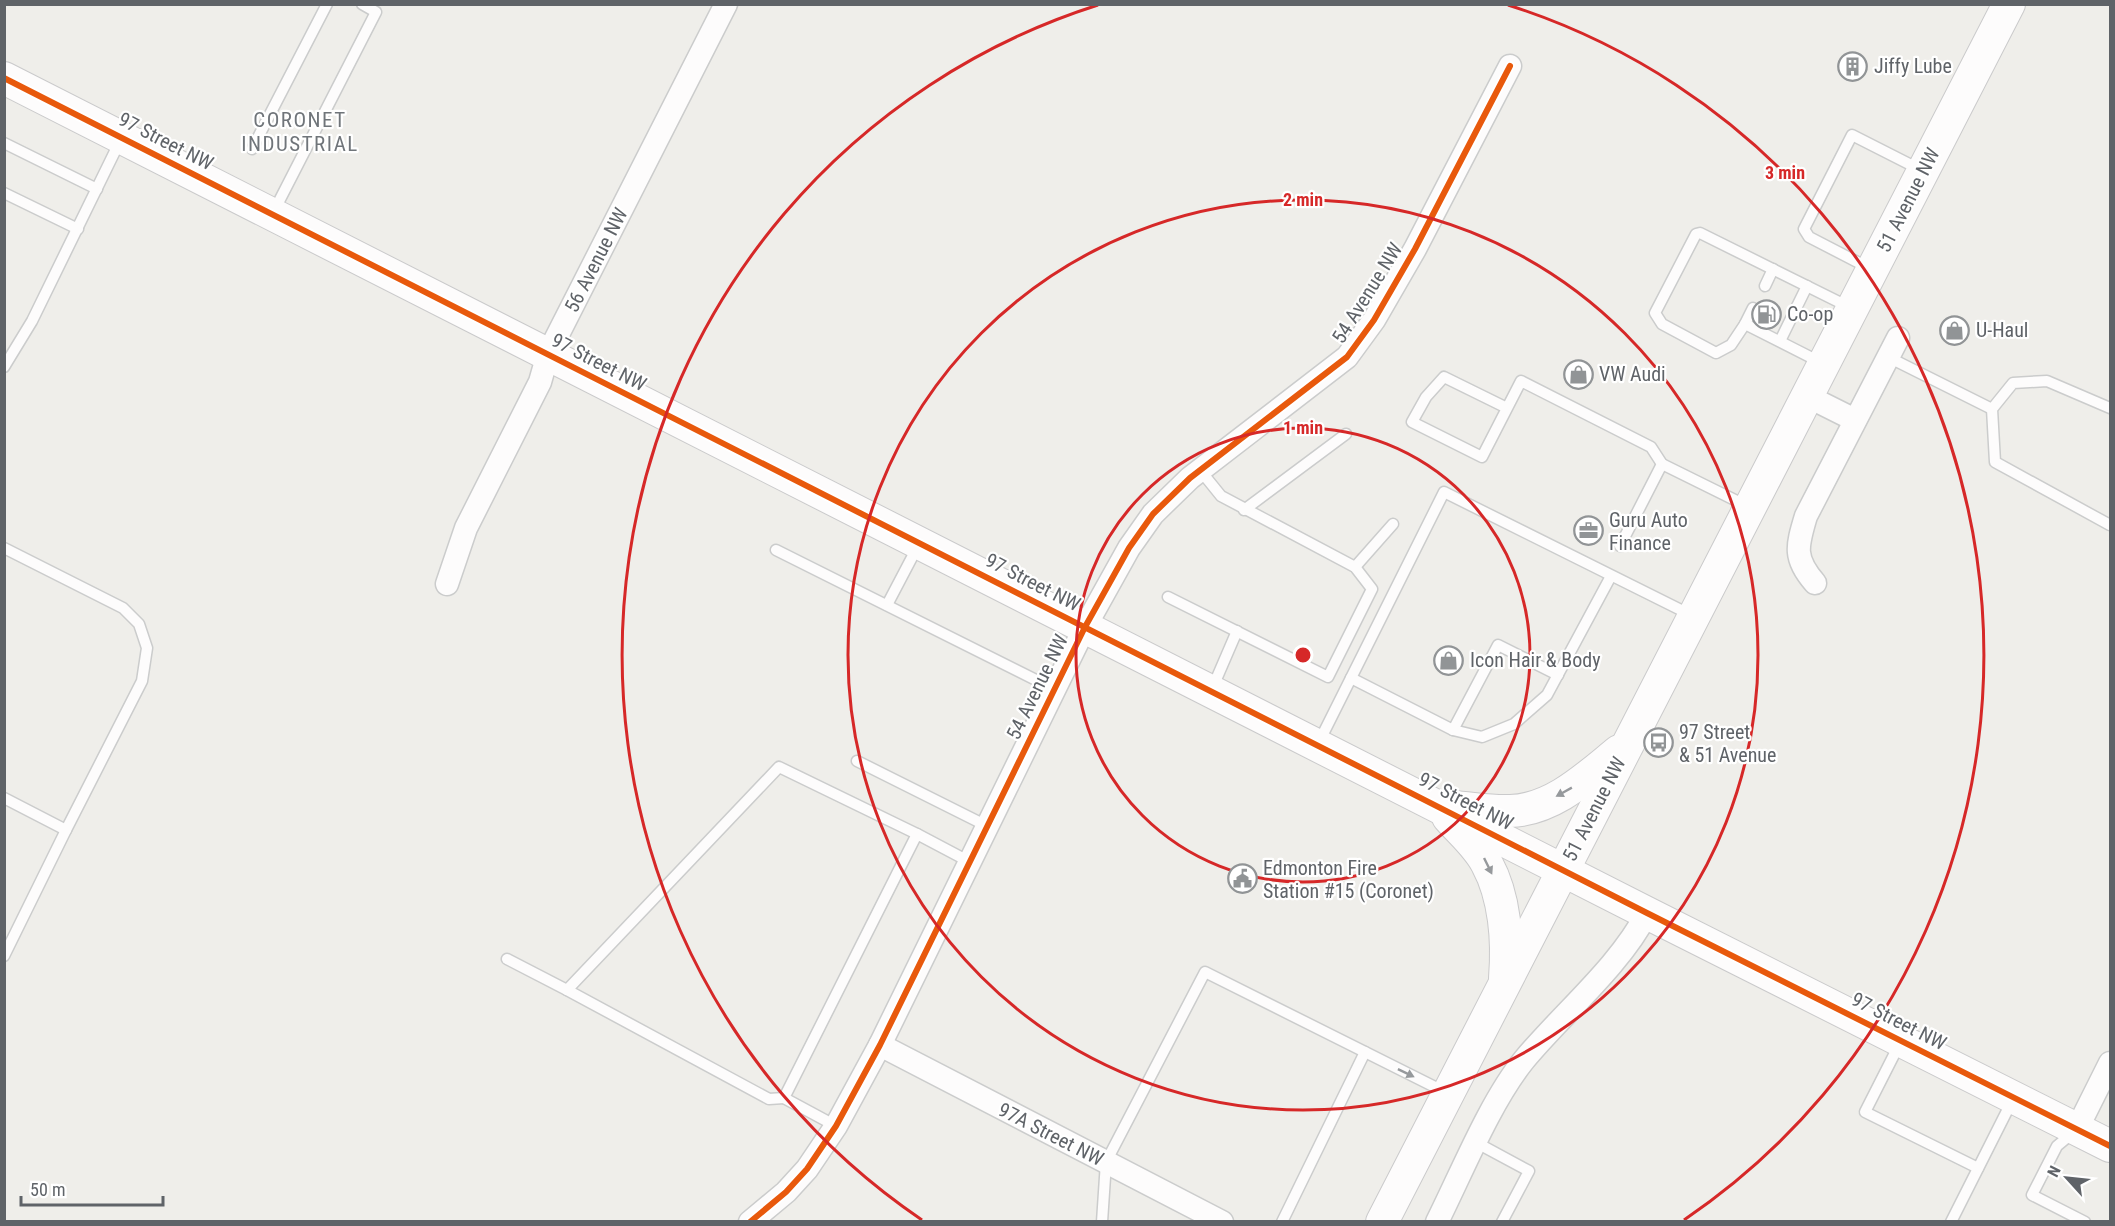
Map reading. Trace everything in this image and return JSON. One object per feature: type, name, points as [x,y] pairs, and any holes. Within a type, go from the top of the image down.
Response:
[{"type":"street","name":"56 Avenue NW","points":[[447,584],[466,528],[540,382],[548,354],[726,4]]},
{"type":"street","name":"51 Avenue NW","points":[[1382,1221],[2009,4]]},
{"type":"street","name":"54 Avenue NW","points":[[750,1221],[786,1192],[807,1169],[836,1126],[880,1045],[1085,627],[1129,548],[1153,514],[1200,470],[1347,357],[1374,320],[1415,249],[1510,66]]},
{"type":"street","name":"97 Street NW","points":[[4,78],[2110,1146]]},
{"type":"street","points":[[1815,583],[1803,569],[1797,547],[1806,516],[1893,347]]},
{"type":"street","points":[[1807,396],[1855,420]]},
{"type":"street","points":[[1437,806],[1510,811],[1538,804],[1564,793],[1627,744]]},
{"type":"street","points":[[1437,806],[1482,856],[1497,886],[1507,957],[1504,983]]},
{"type":"street","points":[[1437,1221],[1506,1086],[1523,1061],[1628,944],[1647,913]]},
{"type":"street","name":"97A Street NW","points":[[880,1045],[1222,1221]]},
{"type":"street","points":[[2077,1129],[2110,1067]]},
{"type":"lane","points":[[252,149],[327,4]]},
{"type":"lane","points":[[273,214],[376,12],[362,4]]},
{"type":"lane","points":[[1872,270],[1809,237],[1804,229],[1852,135],[1923,171]]},
{"type":"lane","points":[[4,367],[32,321],[122,138]]},
{"type":"lane","points":[[4,143],[97,189]]},
{"type":"lane","points":[[4,193],[78,229]]},
{"type":"lane","points":[[1753,308],[1731,345],[1716,353],[1662,324],[1655,313],[1696,234],[1703,234],[1852,308]]},
{"type":"lane","points":[[1765,286],[1773,269]]},
{"type":"lane","points":[[1780,341],[1808,286]]},
{"type":"lane","points":[[1745,324],[1824,364]]},
{"type":"lane","points":[[1893,347],[1992,409]]},
{"type":"lane","points":[[1507,408],[1444,376],[1426,397],[1412,422],[1482,457],[1521,381],[1651,447],[1662,464],[1750,507]]},
{"type":"lane","points":[[2110,408],[2046,381],[2013,383],[1992,409],[1995,462],[2110,525]]},
{"type":"lane","points":[[1244,510],[1346,434]]},
{"type":"lane","points":[[1620,546],[1662,464]]},
{"type":"lane","points":[[1168,597],[1328,677],[1372,590],[1355,567],[1221,496],[1200,470]]},
{"type":"lane","points":[[1318,745],[1444,492],[1694,617]]},
{"type":"lane","points":[[1355,567],[1393,524]]},
{"type":"lane","points":[[887,605],[920,542]]},
{"type":"lane","points":[[4,548],[123,609],[139,624],[147,648],[142,681],[4,956]]},
{"type":"lane","points":[[776,550],[1054,689]]},
{"type":"lane","points":[[1351,678],[1453,730],[1482,737],[1514,724],[1547,695],[1611,576]]},
{"type":"lane","points":[[1211,692],[1237,631]]},
{"type":"lane","points":[[1453,730],[1498,645],[1558,675]]},
{"type":"lane","points":[[857,760],[987,826]]},
{"type":"lane","points":[[567,990],[779,767],[970,862]]},
{"type":"lane","points":[[4,798],[66,830]]},
{"type":"lane","points":[[784,1098],[917,834]]},
{"type":"lane","points":[[507,959],[769,1099],[784,1098],[836,1126]]},
{"type":"lane","points":[[1102,1221],[1106,1162],[1205,972],[1448,1093]]},
{"type":"lane","points":[[1901,1040],[1865,1112],[1978,1168]]},
{"type":"lane","points":[[1282,1221],[1365,1052]]},
{"type":"lane","points":[[1951,1221],[2014,1098]]},
{"type":"lane","points":[[2077,1129],[2057,1146],[2032,1195],[2085,1221]]},
{"type":"lane","points":[[1477,1143],[1529,1171],[1502,1221]]},
{"type":"cycle path","points":[[750,1222],[786,1192],[807,1169],[836,1126],[880,1045],[1085,627],[1129,548],[1153,514],[1190,478],[1347,357],[1374,320],[1415,249],[1510,66]]},
{"type":"cycle path","points":[[4,78],[2110,1146]]},
{"type":"place","name":"Jiffy Lube","points":[[1853,66]]},
{"type":"place","name":"Co-op","points":[[1766,314]]},
{"type":"place","name":"U-Haul","points":[[1955,330]]},
{"type":"place","name":"VW Audi","points":[[1578,374]]},
{"type":"place","name":"Guru Auto Finance","points":[[1588,531]]},
{"type":"place","name":"Icon Hair & Body","points":[[1449,660]]},
{"type":"place","name":"97 Street & 51 Avenue","points":[[1658,743]]},
{"type":"place","name":"Edmonton Fire Station #15 (Coronet)","points":[[1242,879]]},
{"type":"district","name":"CORONET INDUSTRIAL","points":[[300,132]]}]
